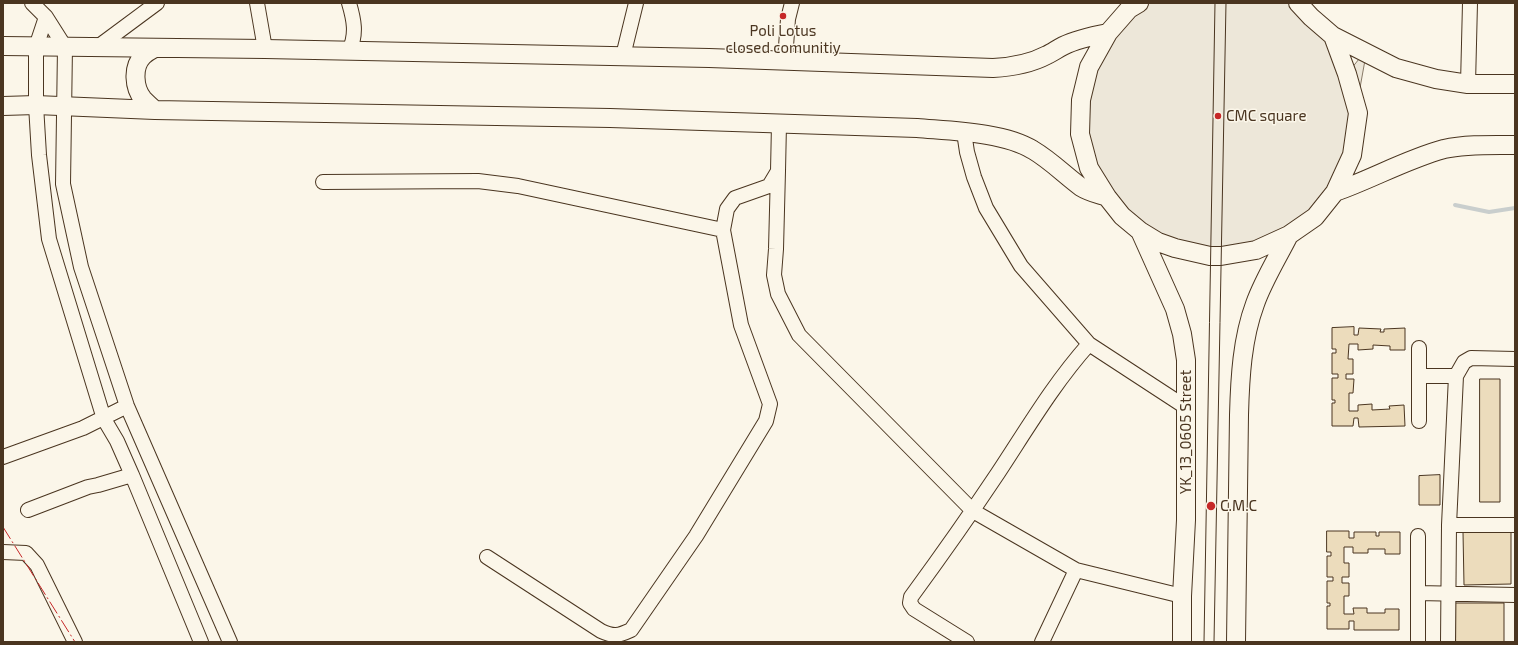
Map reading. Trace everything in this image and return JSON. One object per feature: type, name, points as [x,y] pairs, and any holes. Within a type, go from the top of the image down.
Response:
[{"type":"main road","points":[[1298,3],[1311,17],[1333,36],[1396,68],[1436,79],[1468,84],[1515,84]]},
{"type":"main road","points":[[1130,5],[1108,33],[1089,66],[1081,100],[1080,134],[1089,168],[1106,197],[1122,216],[1140,231],[1163,244],[1210,256],[1221,256],[1256,250],[1289,235],[1315,217],[1335,192],[1352,155],[1358,113],[1347,74],[1333,36]]},
{"type":"main road","points":[[3,46],[65,48],[99,46],[153,49],[265,49],[622,56],[785,60],[919,66],[1012,67],[1027,64],[1046,56],[1063,46],[1086,37],[1108,33]]},
{"type":"main road","points":[[153,49],[142,56],[138,63],[136,81],[143,99],[155,110]]},
{"type":"main road","points":[[3,106],[36,105],[155,110],[610,118],[917,128],[964,132],[1014,141],[1033,149],[1082,188],[1106,197]]},
{"type":"main road","points":[[1335,192],[1358,184],[1407,162],[1445,149],[1515,145]]},
{"type":"main road","name":"YK_13_0605 Street","points":[[1140,231],[1175,309],[1182,334],[1186,360],[1186,520],[1182,596],[1182,642]]},
{"type":"main road","points":[[1236,642],[1239,415],[1244,351],[1255,304],[1289,235]]},
{"type":"street","points":[[32,3],[46,17],[65,48],[63,184],[81,268],[127,406],[230,642]]},
{"type":"street","points":[[99,46],[157,3]]},
{"type":"street","points":[[257,3],[265,49]]},
{"type":"street","points":[[349,3],[354,24],[354,40],[349,51]]},
{"type":"street","points":[[622,56],[636,3]]},
{"type":"street","points":[[785,60],[788,19],[792,3]]},
{"type":"street","points":[[1468,84],[1470,3]]},
{"type":"street","points":[[46,17],[36,47],[36,105],[39,155],[49,239],[104,419],[117,441],[132,475],[201,642]]},
{"type":"street","points":[[778,124],[776,249],[774,275],[778,294],[799,336],[973,511],[1076,570],[1182,596]]},
{"type":"street","points":[[964,132],[966,152],[986,208],[1021,266],[1090,344],[1187,408]]},
{"type":"street","points":[[488,557],[601,631],[611,636],[631,630],[696,536],[766,421],[770,404],[741,325],[724,230],[726,209],[735,198],[769,186],[778,171]]},
{"type":"street","points":[[323,182],[478,181],[518,186],[724,230]]},
{"type":"street","points":[[967,642],[914,609],[910,603],[911,597],[973,511],[1055,387],[1070,366],[1090,344]]},
{"type":"street","points":[[1419,348],[1419,420]]},
{"type":"street","points":[[1448,642],[1449,525],[1456,376],[1464,362],[1471,358],[1515,359]]},
{"type":"street","points":[[1420,376],[1456,376]]},
{"type":"street","points":[[3,457],[83,428],[104,419],[127,406]]},
{"type":"street","points":[[28,510],[88,486],[98,485],[132,475]]},
{"type":"street","points":[[1449,525],[1515,525]]},
{"type":"street","points":[[1418,536],[1418,642]]},
{"type":"street","points":[[3,552],[26,553],[37,565],[75,642]]},
{"type":"street","points":[[1042,642],[1076,570]]},
{"type":"street","points":[[1418,593],[1515,595]]},
{"type":"shaded area","name":"CMC square","points":[[1140,3],[1291,3],[1311,17],[1347,74],[1367,49],[1347,160],[1296,230],[1210,256],[1158,242],[1089,168],[1090,64]]},
{"type":"building","points":[[1354,327],[1354,335],[1358,335],[1359,328],[1381,329],[1380,332],[1384,332],[1384,329],[1405,328],[1405,350],[1390,350],[1390,346],[1373,345],[1373,349],[1358,350],[1358,344],[1349,344],[1348,359],[1353,359],[1353,374],[1346,374],[1346,379],[1354,379],[1353,393],[1349,393],[1349,411],[1358,411],[1358,405],[1372,404],[1372,410],[1390,409],[1389,406],[1404,405],[1405,426],[1359,427],[1358,418],[1354,418],[1353,426],[1332,426],[1332,403],[1335,403],[1335,400],[1332,400],[1332,378],[1338,378],[1338,374],[1332,374],[1332,353],[1336,353],[1336,349],[1332,349],[1332,328]]},
{"type":"building","points":[[1480,379],[1500,379],[1500,502],[1480,502]]},
{"type":"building","points":[[1440,475],[1440,505],[1419,505],[1419,476]]},
{"type":"building","points":[[1327,531],[1349,531],[1349,538],[1354,538],[1354,532],[1376,532],[1376,536],[1379,536],[1379,532],[1400,532],[1400,554],[1385,554],[1385,549],[1368,549],[1368,553],[1353,553],[1353,547],[1344,547],[1344,563],[1349,563],[1349,577],[1342,577],[1342,583],[1349,583],[1349,596],[1344,596],[1344,614],[1354,614],[1353,608],[1367,608],[1367,613],[1385,613],[1385,609],[1399,609],[1399,630],[1354,630],[1354,621],[1349,621],[1349,629],[1327,629],[1327,606],[1330,606],[1330,603],[1327,603],[1327,581],[1333,581],[1333,577],[1327,577],[1327,556],[1331,556],[1331,552],[1327,552]]},
{"type":"building","points":[[1511,531],[1511,584],[1464,585],[1463,532]]},
{"type":"building","points":[[1456,603],[1504,603],[1504,642],[1456,642]]},
{"type":"waterway","points":[[1455,205],[1489,212],[1515,208]]},
{"type":"tram line","points":[[1204,642],[1215,3]]},
{"type":"tram line","points":[[1214,642],[1226,3]]},
{"type":"power","points":[[3,527],[75,642]]},
{"type":"place","name":"Poli Lotus closed comunitiy","points":[[783,16]]},
{"type":"place","name":"CMC square","points":[[1218,116]]},
{"type":"place","name":"C.M.C","points":[[1211,506]]}]
